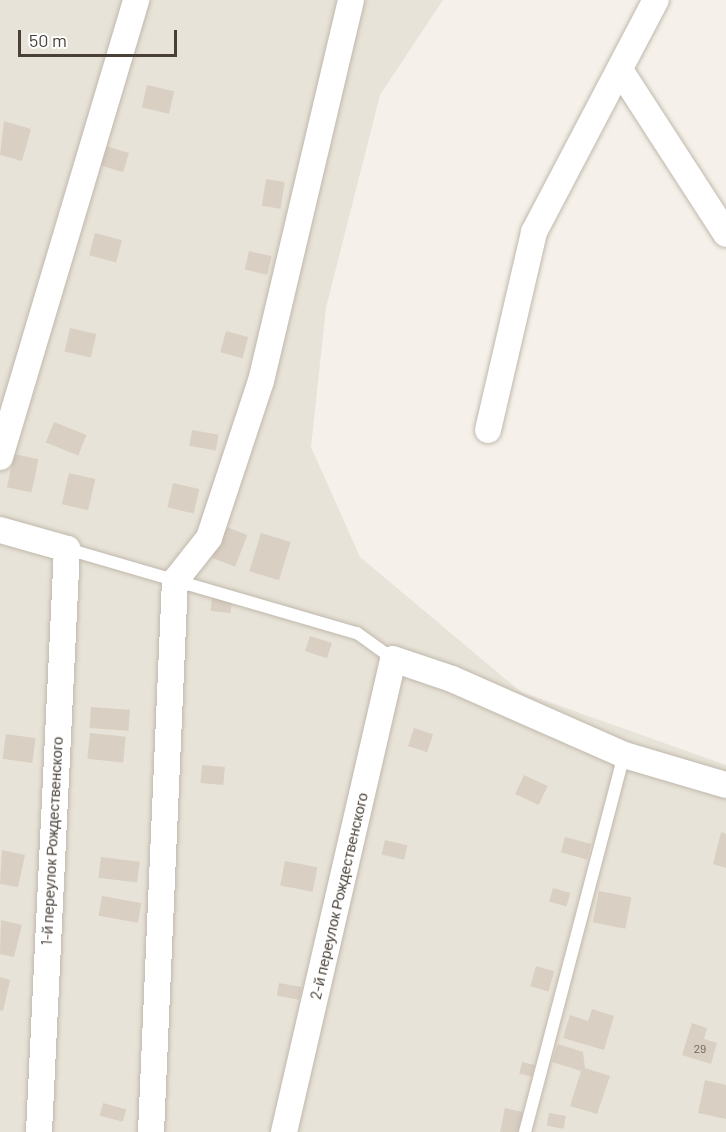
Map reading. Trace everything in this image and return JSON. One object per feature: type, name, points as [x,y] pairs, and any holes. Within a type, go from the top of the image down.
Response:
[{"type":"street","points":[[0,458],[136,0]]},
{"type":"street","points":[[151,1132],[175,581],[209,538],[261,381],[351,0]]},
{"type":"street","points":[[488,430],[534,232],[656,0]]},
{"type":"street","points":[[620,70],[723,225]]},
{"type":"street","points":[[0,530],[67,549]]},
{"type":"street","name":"1-й переулок Рождественского","points":[[39,1132],[67,549]]},
{"type":"street","points":[[393,659],[452,680],[624,755],[726,785]]},
{"type":"street","name":"2-й переулок Рождественского","points":[[284,1132],[393,659]]},
{"type":"lane","points":[[67,549],[357,633],[393,659]]},
{"type":"lane","points":[[525,1132],[624,755]]},
{"type":"shaded area","points":[[0,0],[443,0],[380,95],[326,308],[311,447],[360,557],[521,692],[726,765],[726,1132],[0,1132]]},
{"type":"building","points":[[147,85],[174,91],[169,114],[142,107]]},
{"type":"building","points":[[4,121],[31,129],[22,161],[0,155]]},
{"type":"building","points":[[106,146],[129,153],[123,172],[100,165]]},
{"type":"building","points":[[266,179],[285,182],[281,209],[262,206]]},
{"type":"building","points":[[95,233],[122,240],[116,262],[89,255]]},
{"type":"building","points":[[249,251],[271,256],[267,275],[245,270]]},
{"type":"building","points":[[70,328],[96,334],[91,357],[65,351]]},
{"type":"building","points":[[226,331],[248,337],[243,358],[220,352]]},
{"type":"building","points":[[54,422],[86,435],[78,456],[46,442]]},
{"type":"building","points":[[192,430],[219,435],[216,450],[189,446]]},
{"type":"building","points":[[14,454],[38,459],[31,492],[7,487]]},
{"type":"building","points":[[69,473],[95,479],[88,510],[62,504]]},
{"type":"building","points":[[173,483],[199,489],[194,513],[167,507]]},
{"type":"building","points":[[224,526],[247,535],[235,567],[212,558]]},
{"type":"building","points":[[261,533],[291,542],[279,580],[249,571]]},
{"type":"building","points":[[212,598],[232,600],[231,613],[211,611]]},
{"type":"building","points":[[310,636],[332,643],[327,658],[305,651]]},
{"type":"building","points":[[91,707],[130,710],[128,731],[90,728]]},
{"type":"building","points":[[414,728],[433,734],[427,752],[408,746]]},
{"type":"building","points":[[90,733],[126,737],[123,763],[87,759]]},
{"type":"building","points":[[6,734],[36,738],[32,763],[3,759]]},
{"type":"building","points":[[202,765],[225,767],[223,785],[200,783]]},
{"type":"building","points":[[524,775],[548,786],[539,805],[515,794]]},
{"type":"building","points":[[721,832],[726,834],[726,868],[713,864]]},
{"type":"building","points":[[565,837],[591,844],[587,859],[561,852]]},
{"type":"building","points":[[385,840],[407,845],[404,860],[382,855]]},
{"type":"building","points":[[2,850],[25,855],[18,887],[0,884]]},
{"type":"building","points":[[101,857],[140,862],[137,883],[98,878]]},
{"type":"building","points":[[285,861],[317,867],[313,892],[280,886]]},
{"type":"building","points":[[553,888],[570,893],[566,906],[549,901]]},
{"type":"building","points":[[599,891],[631,897],[625,929],[593,922]]},
{"type":"building","points":[[102,896],[141,903],[138,923],[99,916]]},
{"type":"building","points":[[1,920],[22,925],[14,957],[0,954]]},
{"type":"building","points":[[536,966],[554,971],[548,991],[530,986]]},
{"type":"building","points":[[0,977],[10,980],[3,1011],[0,1010]]},
{"type":"building","points":[[279,983],[302,987],[299,1000],[277,996]]},
{"type":"building","points":[[592,1009],[614,1016],[604,1050],[563,1038],[570,1015],[588,1021]]},
{"type":"building","points":[[692,1023],[707,1028],[704,1039],[717,1043],[711,1064],[682,1055]]},
{"type":"building","points":[[558,1044],[583,1052],[585,1068],[610,1076],[597,1114],[570,1106],[581,1071],[552,1062]]},
{"type":"building","points":[[522,1062],[535,1065],[532,1077],[519,1074]]},
{"type":"building","points":[[705,1080],[726,1085],[726,1119],[698,1113]]},
{"type":"building","points":[[103,1103],[126,1109],[123,1122],[100,1116]]},
{"type":"building","points":[[505,1108],[523,1112],[518,1132],[500,1132]]},
{"type":"building","points":[[549,1113],[566,1116],[563,1129],[547,1126]]}]
